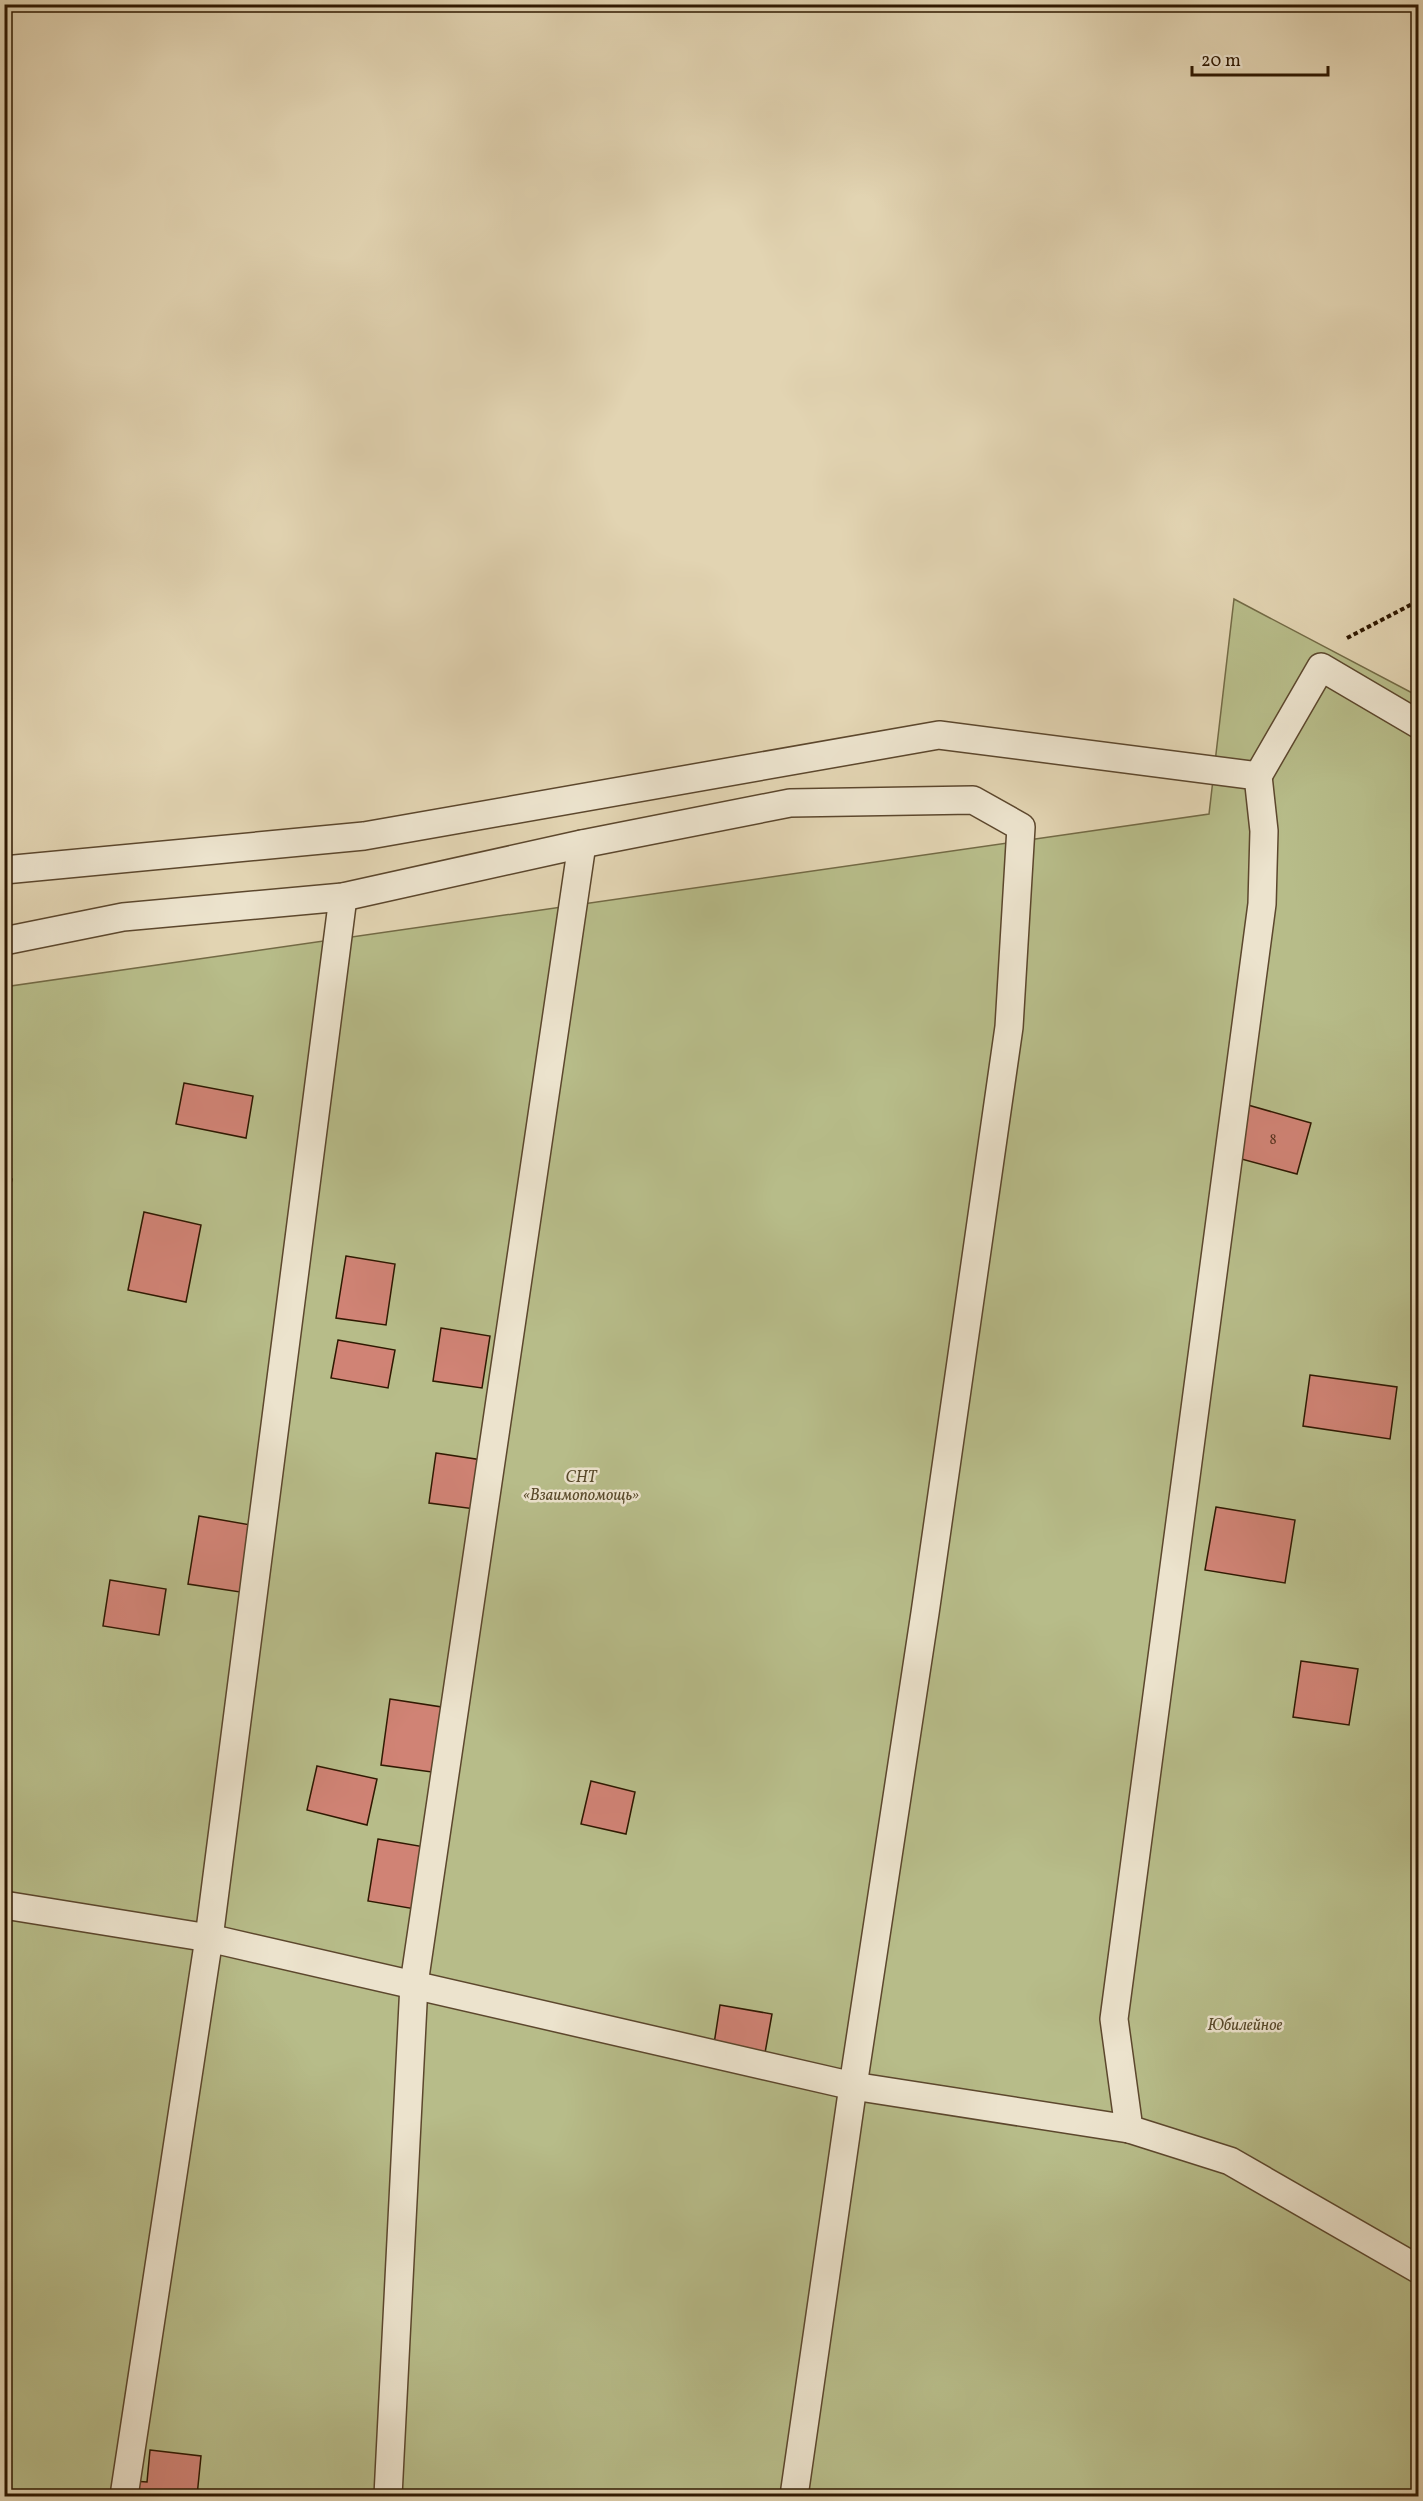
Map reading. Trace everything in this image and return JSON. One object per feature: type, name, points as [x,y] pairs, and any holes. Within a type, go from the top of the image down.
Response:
[{"type":"lane","points":[[1129,2129],[1114,2019],[1262,904],[1264,831],[1258,776],[1321,667],[1419,724]]},
{"type":"lane","points":[[4,870],[364,836],[939,735],[1258,776]]},
{"type":"lane","points":[[4,941],[123,917],[343,897],[582,844],[790,803],[973,800],[1021,827],[1009,1027],[794,2496]]},
{"type":"lane","points":[[388,2496],[414,1984],[582,844]]},
{"type":"lane","points":[[124,2496],[209,1938],[343,897]]},
{"type":"lane","points":[[4,1905],[209,1938],[853,2086],[1129,2129],[1230,2161],[1419,2269]]},
{"type":"path","points":[[1321,667],[1348,637],[1419,601]]},
{"type":"green space","name":"СНТ «Взаимопомощь»","points":[[1234,599],[1418,696],[1418,2496],[5,2496],[4,987],[1209,814]]},
{"type":"building","points":[[184,1083],[253,1096],[246,1138],[176,1124]]},
{"type":"building","points":[[1248,1105],[1311,1123],[1297,1174],[1234,1157]]},
{"type":"building","points":[[4,1177],[12,1179],[4,1219]]},
{"type":"building","points":[[144,1212],[201,1225],[186,1302],[128,1290]]},
{"type":"building","points":[[346,1256],[395,1264],[386,1325],[336,1318]]},
{"type":"building","points":[[441,1328],[490,1336],[482,1388],[433,1381]]},
{"type":"building","points":[[338,1340],[395,1350],[388,1388],[331,1378]]},
{"type":"building","points":[[1310,1375],[1397,1387],[1390,1439],[1303,1426]]},
{"type":"building","points":[[436,1453],[482,1460],[475,1509],[429,1503]]},
{"type":"building","points":[[1216,1507],[1295,1520],[1285,1583],[1205,1570]]},
{"type":"building","points":[[199,1516],[251,1525],[240,1592],[188,1584]]},
{"type":"building","points":[[110,1580],[166,1589],[159,1635],[103,1626]]},
{"type":"building","points":[[1301,1661],[1358,1669],[1349,1725],[1293,1717]]},
{"type":"building","points":[[390,1699],[448,1708],[439,1773],[381,1765]]},
{"type":"building","points":[[317,1766],[377,1779],[367,1825],[307,1810]]},
{"type":"building","points":[[591,1781],[635,1792],[626,1834],[581,1824]]},
{"type":"building","points":[[378,1839],[425,1847],[415,1909],[368,1901]]},
{"type":"building","points":[[720,2005],[772,2014],[765,2053],[714,2044]]},
{"type":"building","points":[[150,2450],[201,2456],[197,2496],[132,2496],[133,2481],[147,2482]]},
{"type":"park label","name":"Юбилейное","points":[[1245,2026]]}]
